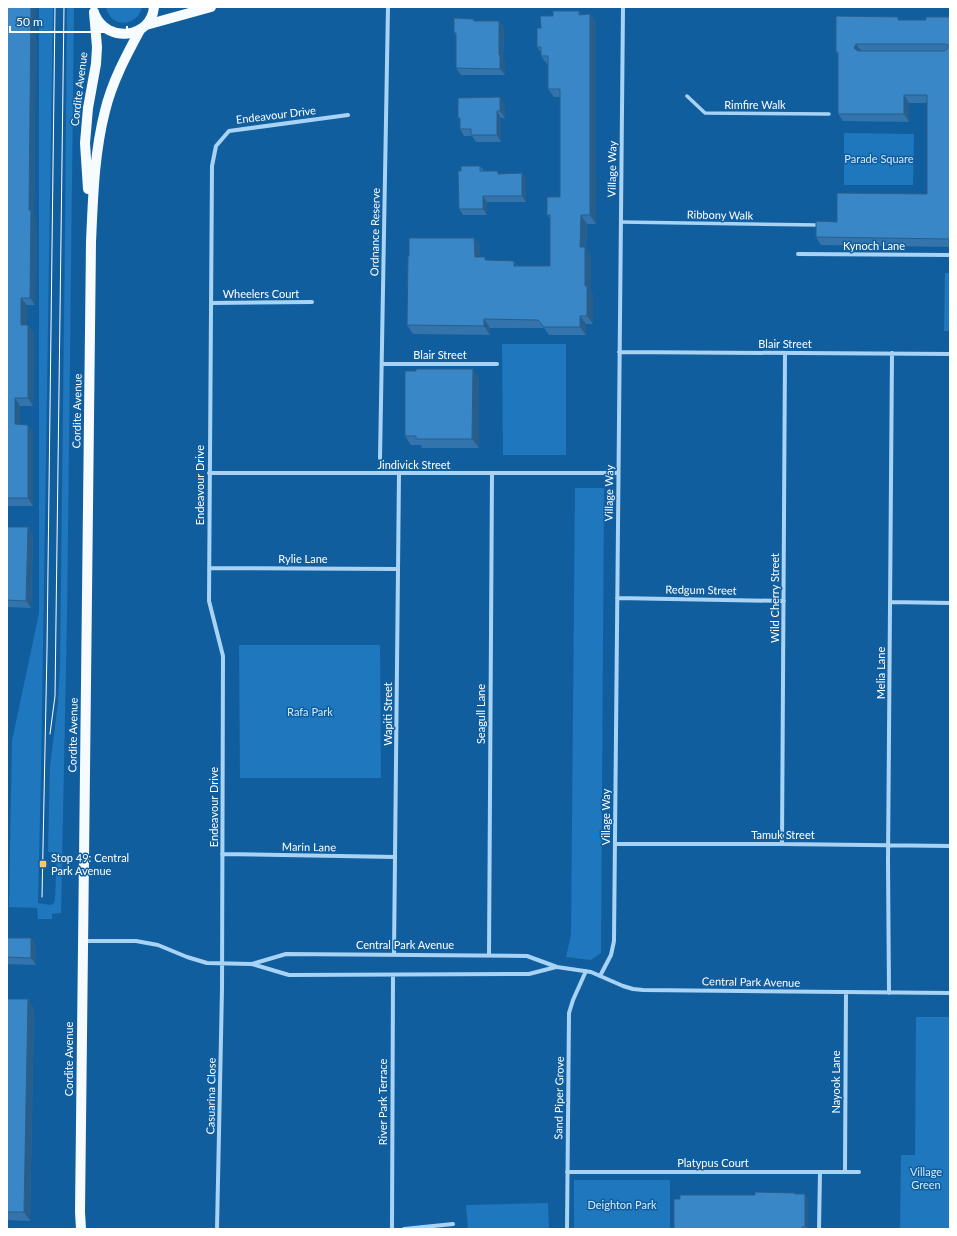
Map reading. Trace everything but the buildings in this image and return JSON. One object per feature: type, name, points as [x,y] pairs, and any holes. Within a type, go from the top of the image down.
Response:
[{"type":"main road","name":"Cordite Avenue","points":[[81,1229],[82,941],[91,242],[95,167],[105,110],[119,71],[143,28],[150,19],[154,7]]},
{"type":"main road","points":[[94,9],[102,25],[108,30],[116,34],[128,34],[211,7]]},
{"type":"main road","name":"Cordite Avenue","points":[[91,242],[85,143],[88,108],[96,64],[97,47],[94,9]]},
{"type":"street","name":"Ordnance Reserve","points":[[380,458],[388,7]]},
{"type":"street","name":"Village Way","points":[[600,976],[611,955],[614,941],[623,7]]},
{"type":"street","name":"Rimfire Walk","points":[[687,96],[705,113],[830,114]]},
{"type":"street","name":"Endeavour Drive","points":[[221,963],[223,656],[209,601],[212,166],[216,146],[229,131],[348,115]]},
{"type":"street","name":"Ribbony Walk","points":[[620,222],[820,225]]},
{"type":"street","name":"Kynoch Lane","points":[[798,254],[950,255]]},
{"type":"street","name":"Wheelers Court","points":[[210,303],[312,302]]},
{"type":"street","name":"Blair Street","points":[[619,352],[950,354]]},
{"type":"street","name":"Wild Cherry Street","points":[[782,844],[785,353]]},
{"type":"street","name":"Melia Lane","points":[[889,993],[888,845],[892,353]]},
{"type":"street","name":"Blair Street","points":[[382,364],[497,364]]},
{"type":"street","name":"Jindivick Street","points":[[209,473],[618,473]]},
{"type":"street","name":"Wapiti Street","points":[[394,954],[399,474]]},
{"type":"street","name":"Seagull Lane","points":[[489,955],[492,474]]},
{"type":"street","name":"Rylie Lane","points":[[209,568],[398,569]]},
{"type":"street","name":"Redgum Street","points":[[617,598],[784,601]]},
{"type":"street","points":[[890,602],[950,603]]},
{"type":"street","name":"Tamuk Street","points":[[615,844],[950,846]]},
{"type":"street","name":"Marin Lane","points":[[222,854],[395,858]]},
{"type":"street","name":"Central Park Avenue","points":[[82,941],[136,941],[158,945],[187,957],[207,963],[252,964],[289,975],[529,974],[557,967]]},
{"type":"street","name":"Central Park Avenue","points":[[252,964],[286,954],[527,956],[557,967],[586,971],[632,989],[643,990],[950,993]]},
{"type":"street","name":"Casuarina Close","points":[[217,1229],[221,963]]},
{"type":"street","name":"Sand Piper Grove","points":[[567,1229],[569,1013],[572,1000],[586,971]]},
{"type":"street","name":"River Park Terrace","points":[[392,1229],[393,975]]},
{"type":"street","name":"Nayook Lane","points":[[845,1172],[846,992]]},
{"type":"street","name":"Platypus Court","points":[[567,1172],[859,1172]]},
{"type":"street","points":[[820,1172],[820,1229]]},
{"type":"street","points":[[404,1229],[453,1224]]},
{"type":"green space","points":[[39,7],[53,7],[38,903],[50,905],[54,903],[55,899],[57,852],[48,852],[50,766],[58,703],[60,666],[67,7],[74,7],[67,619],[61,913],[52,914],[52,919],[38,919],[37,908],[9,907],[12,741],[39,613]]},
{"type":"green space","points":[[106,7],[142,7],[135,19],[124,23],[113,19],[108,14]]},
{"type":"green space","name":"Parade Square","points":[[844,133],[914,134],[913,185],[844,185]]},
{"type":"green space","points":[[945,273],[950,273],[950,331],[944,331]]},
{"type":"green space","points":[[502,344],[566,344],[566,455],[503,455]]},
{"type":"green space","points":[[575,488],[604,488],[601,953],[591,960],[566,957],[571,935]]},
{"type":"green space","name":"Rafa Park","points":[[239,645],[380,645],[381,778],[240,778]]},
{"type":"green space","name":"Village Green","points":[[916,1017],[950,1017],[950,1229],[900,1229],[901,1155],[915,1155]]},
{"type":"green space","name":"Deighton Park","points":[[574,1180],[670,1180],[670,1229],[574,1229]]},
{"type":"green space","points":[[548,1203],[549,1229],[468,1229],[466,1205]]},
{"type":"tram line","points":[[42,897],[47,650],[55,7]]},
{"type":"tram line","points":[[50,734],[55,696],[64,7]]},
{"type":"place","name":"Stop 49: Central Park Avenue","points":[[43,864]]}]
